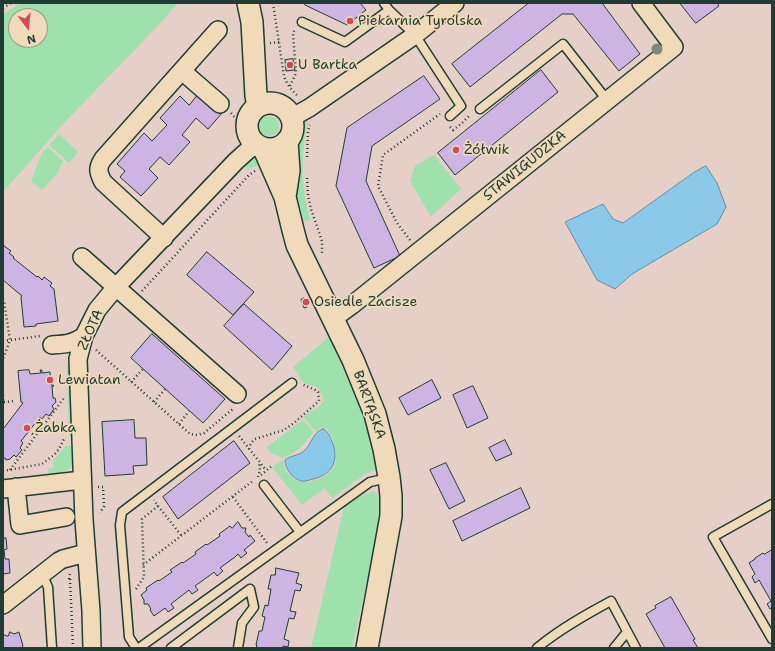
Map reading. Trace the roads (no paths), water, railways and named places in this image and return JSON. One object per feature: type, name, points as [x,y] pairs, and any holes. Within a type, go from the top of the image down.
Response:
[{"type":"street","name":"BARTĄSKA","points":[[248,3],[253,32],[276,110],[292,122],[292,132],[287,141],[289,171],[285,197]]},
{"type":"street","points":[[276,110],[309,108],[415,35],[456,3]]},
{"type":"street","name":"STAWIGUDZKA","points":[[333,319],[419,252],[674,47],[641,3]]},
{"type":"street","points":[[164,238],[104,182],[100,175],[99,166],[103,159],[218,30]]},
{"type":"street","points":[[182,71],[226,109]]},
{"type":"street","name":"BARTĄSKA","points":[[276,110],[251,113],[248,117],[247,127],[249,136],[259,146],[285,197],[297,245],[353,360],[375,414],[389,477],[391,516],[367,648]]},
{"type":"street","points":[[259,146],[270,149],[277,148],[282,146],[287,141]]},
{"type":"street","name":"ZŁOTA","points":[[92,648],[82,480],[78,359],[84,336],[97,310],[116,287],[236,161],[259,146]]},
{"type":"street","points":[[82,257],[237,394]]},
{"type":"street","points":[[47,341],[69,344],[78,341],[84,336]]},
{"type":"street","points":[[66,517],[20,525],[9,488],[82,480]]},
{"type":"street","points":[[3,605],[63,559],[86,553]]},
{"type":"lane","points":[[299,24],[345,42],[387,6],[415,35],[461,106],[447,117]]},
{"type":"lane","points":[[476,110],[563,44],[607,100]]},
{"type":"lane","points":[[136,648],[129,637],[120,525],[122,512],[292,383]]},
{"type":"lane","points":[[139,648],[370,482],[389,477]]},
{"type":"lane","points":[[264,485],[300,532]]},
{"type":"lane","points":[[772,504],[713,537],[772,639]]},
{"type":"lane","points":[[42,574],[48,587],[52,648]]},
{"type":"lane","points":[[172,648],[250,589],[254,607],[242,623],[238,648]]},
{"type":"lane","points":[[537,648],[549,638],[611,601],[636,648]]},
{"type":"lane","points":[[614,648],[627,632]]},
{"type":"water","points":[[706,166],[717,183],[726,207],[717,224],[632,274],[615,289],[597,280],[565,222],[603,204],[613,219],[623,223],[693,173]]},
{"type":"water","points":[[323,429],[330,435],[335,451],[332,467],[329,471],[319,477],[307,481],[298,480],[288,470],[285,460],[303,452],[315,435]]},
{"type":"place","name":"Piekarnia Tyrolska","points":[[350,21]]},
{"type":"place","name":"U Bartka","points":[[290,65]]},
{"type":"place","name":"Żółwik","points":[[456,150]]},
{"type":"place","name":"Osiedle Zacisze","points":[[306,302]]},
{"type":"place","name":"Lewiatan","points":[[50,380]]},
{"type":"place","name":"Żabka","points":[[27,428]]}]
